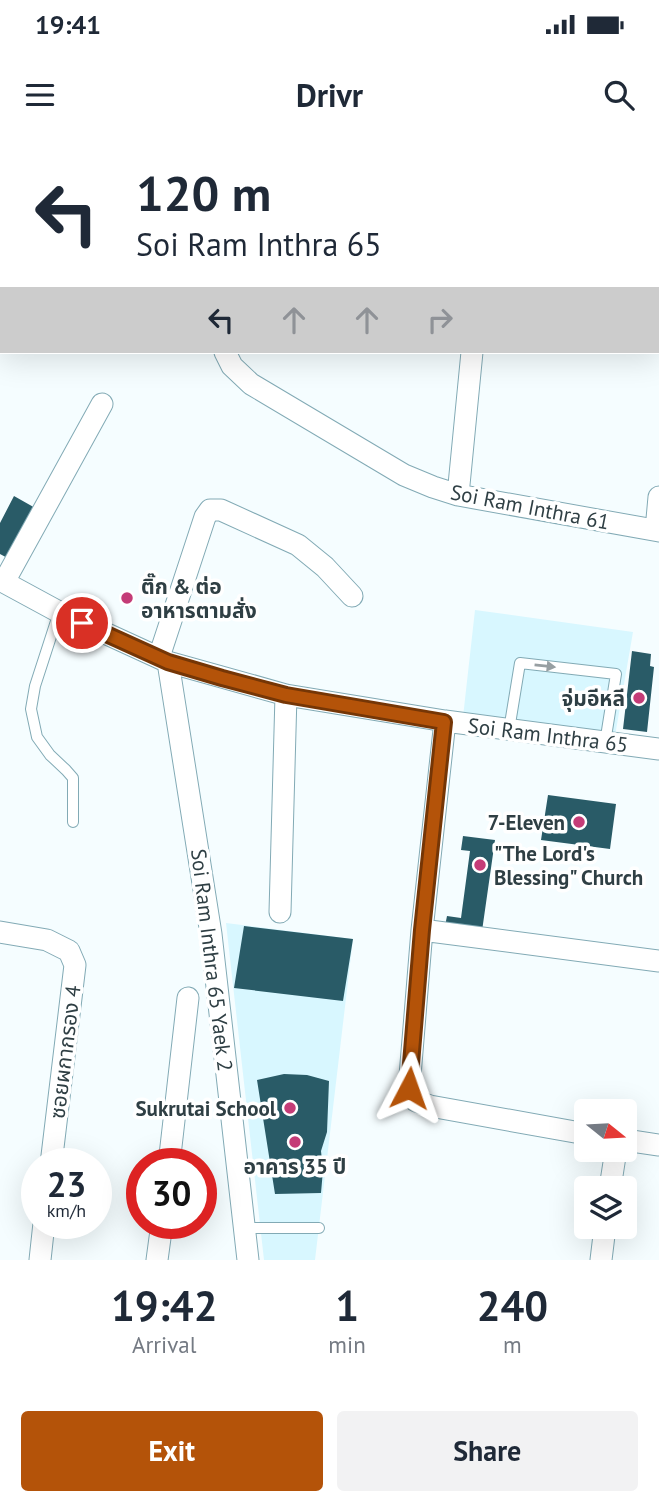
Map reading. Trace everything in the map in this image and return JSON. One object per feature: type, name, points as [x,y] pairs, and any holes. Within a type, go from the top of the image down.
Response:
[{"type":"street","name":"Soi Ram Inthra 61","points":[[226,354],[232,366],[251,384],[404,475],[433,487],[458,495],[657,530]]},
{"type":"street","points":[[458,495],[472,354]]},
{"type":"street","points":[[2,581],[102,404]]},
{"type":"street","points":[[657,530],[659,497]]},
{"type":"street","points":[[164,659],[205,517],[211,510],[221,510],[298,545],[325,567],[352,596]]},
{"type":"street","name":"Soi Ram Inthra 65","points":[[2,581],[59,612],[164,659],[286,695],[444,722],[659,750]]},
{"type":"street","name":"Soi Ram Inthra 65 Yaek 2","points":[[164,659],[211,934],[248,1260]]},
{"type":"street","points":[[280,912],[286,695]]},
{"type":"street","points":[[444,722],[409,1088],[415,1101],[430,1106],[574,1132]]},
{"type":"street","points":[[422,930],[659,961]]},
{"type":"street","name":"ซอยผกากรอง 4","points":[[10,934],[47,940],[69,951],[75,965],[53,1148]]},
{"type":"street","points":[[171,1148],[188,998]]},
{"type":"street","points":[[637,1142],[659,1145]]},
{"type":"street","points":[[40,1260],[42,1239]]},
{"type":"street","points":[[157,1260],[160,1239]]},
{"type":"street","points":[[601,1260],[604,1239]]},
{"type":"lane","points":[[59,612],[35,686],[31,709],[37,737],[50,755],[73,778],[73,822]]},
{"type":"lane","points":[[509,730],[520,663],[616,674],[605,743]]},
{"type":"lane","points":[[245,1228],[319,1228]]},
{"type":"shaded area","points":[[475,610],[633,632],[615,736],[463,717]]},
{"type":"shaded area","name":"Sukrutai School","points":[[226,923],[353,939],[315,1260],[264,1260]]},
{"type":"building","points":[[14,496],[37,509],[13,561],[0,554],[0,523]]},
{"type":"building","name":"จุ่มอีหลี","points":[[632,651],[651,654],[650,666],[654,667],[647,732],[623,729]]},
{"type":"building","name":"7-Eleven","points":[[548,795],[616,804],[610,849],[541,840]]},
{"type":"building","points":[[463,836],[495,840],[482,931],[445,926],[447,916],[461,918],[470,851],[461,850]]},
{"type":"building","points":[[244,926],[353,939],[343,1001],[234,988]]},
{"type":"building","name":"อาคาร 35 ปี","points":[[284,1074],[307,1075],[329,1081],[327,1132],[321,1151],[321,1193],[275,1194],[257,1080]]},
{"type":"place","name":"ติ๊ก & ต่อ อาหารตามสั่ง","points":[[127,598]]},
{"type":"place","name":"จุ่มอีหลี","points":[[639,698]]},
{"type":"place","name":"7-Eleven","points":[[579,822]]},
{"type":"place","name":"\"The Lord's Blessing\" Church","points":[[480,865]]},
{"type":"place","name":"Sukrutai School","points":[[290,1108]]},
{"type":"place","name":"อาคาร 35 ปี","points":[[295,1142]]},
{"type":"route","points":[[82,623],[168,662],[222,678],[286,695],[444,722],[409,1088]]}]
